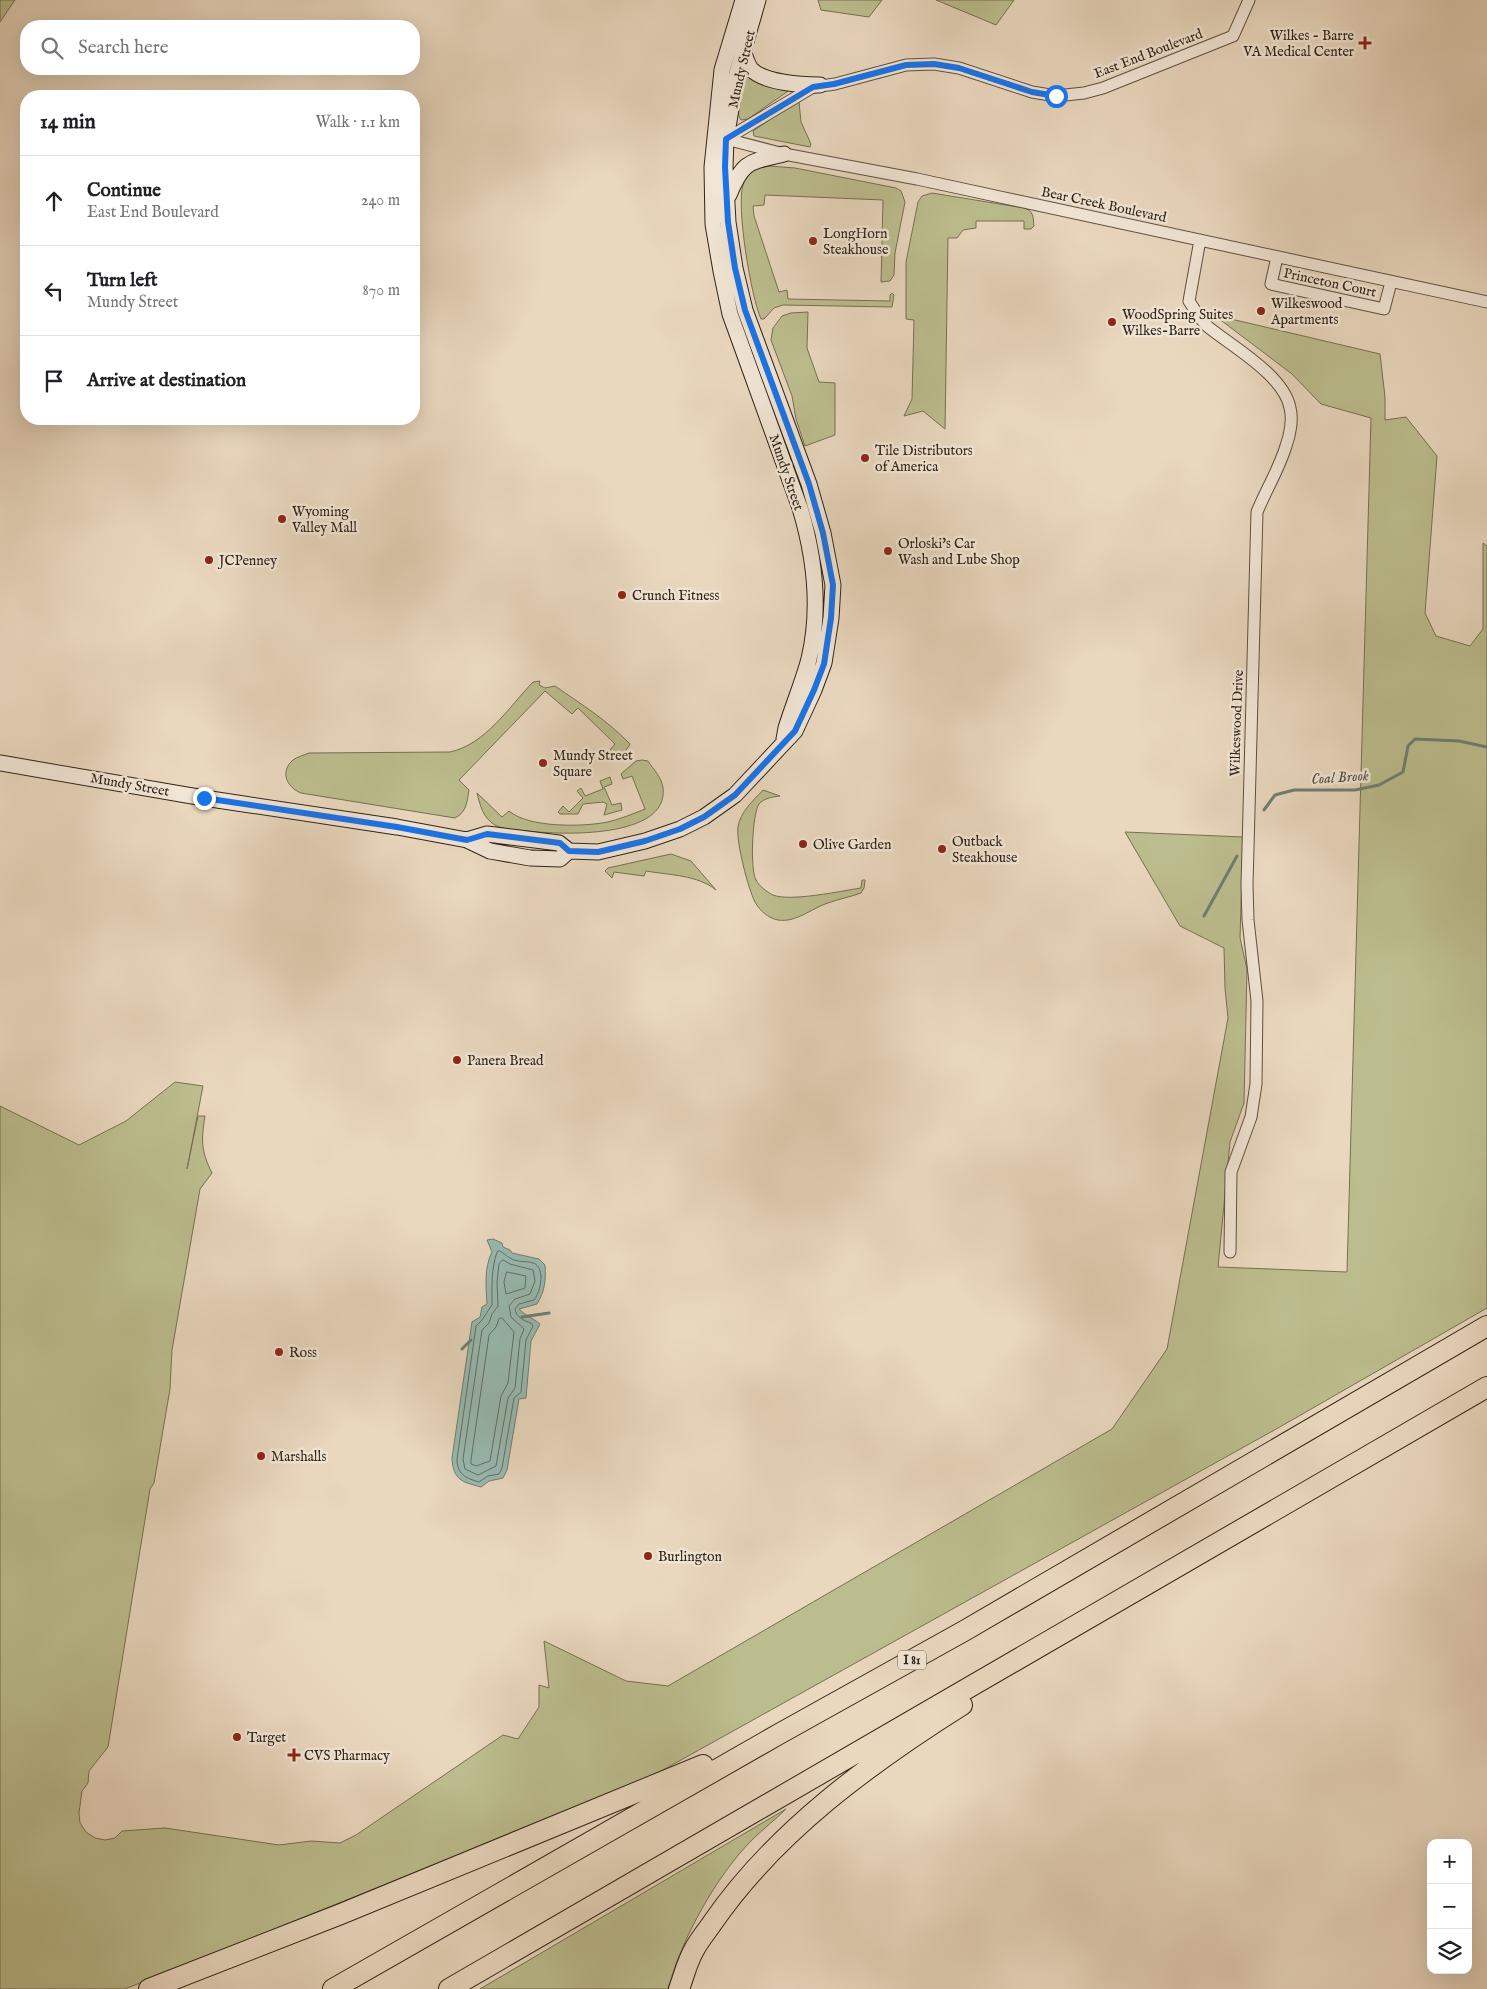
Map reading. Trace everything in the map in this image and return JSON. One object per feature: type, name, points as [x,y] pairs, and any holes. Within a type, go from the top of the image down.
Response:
[{"type":"highway","name":"I 81","points":[[333,1989],[779,1734],[964,1631],[1487,1326]]},
{"type":"highway","points":[[449,1989],[1487,1387]]},
{"type":"highway","points":[[679,1989],[694,1950],[723,1907],[756,1866],[804,1820],[857,1777],[958,1708],[1236,1532]]},
{"type":"highway","points":[[150,1989],[342,1914],[779,1734]]},
{"type":"main road","name":"Mundy Street","points":[[0,763],[204,798],[397,827],[467,840],[490,851],[530,858],[560,859],[569,851],[598,852],[645,841],[680,829],[704,817],[735,795],[784,740],[795,731],[824,664],[831,618],[833,585],[823,533],[809,484],[745,310],[735,268],[728,222],[725,167],[720,139],[722,70],[743,0]]},
{"type":"main road","name":"Mundy Street","points":[[758,0],[712,167],[713,224],[730,314],[800,508],[809,536],[815,572],[816,617],[809,660],[786,728],[784,740]]},
{"type":"main road","points":[[743,50],[749,66],[762,76],[788,82],[820,85]]},
{"type":"main road","points":[[727,201],[736,177],[742,168],[756,160],[784,154]]},
{"type":"street","name":"East End Boulevard","points":[[720,139],[809,89],[892,67],[934,64],[970,70],[1032,92],[1056,96],[1084,93],[1103,88],[1233,36],[1249,0]]},
{"type":"street","name":"Bear Creek Boulevard","points":[[720,139],[784,154],[935,183],[1487,302]]},
{"type":"street","name":"Wilkeswood Drive","points":[[1200,240],[1189,301],[1205,324],[1279,385],[1287,397],[1291,409],[1287,444],[1274,479],[1257,512],[1247,884],[1248,920],[1257,1001],[1256,1084],[1251,1117],[1231,1172],[1230,1252]]},
{"type":"street","name":"Princeton Court","points":[[1277,257],[1271,284],[1384,309],[1391,282]]},
{"type":"green space","points":[[0,0],[15,0],[0,22]]},
{"type":"green space","points":[[818,0],[882,0],[869,17],[821,10]]},
{"type":"green space","points":[[936,0],[1014,0],[996,25]]},
{"type":"green space","points":[[746,72],[791,89],[748,119],[741,120],[738,104]]},
{"type":"green space","points":[[797,101],[799,102],[801,122],[811,144],[810,147],[754,136],[753,131]]},
{"type":"green space","points":[[769,166],[795,168],[896,188],[901,191],[905,202],[895,253],[894,275],[890,281],[881,282],[883,200],[765,195],[764,205],[753,206],[754,216],[779,292],[787,290],[788,299],[890,301],[892,293],[894,295],[892,307],[783,305],[774,308],[764,319],[761,319],[749,272],[741,212],[741,196],[747,177],[757,169]]},
{"type":"green space","points":[[932,193],[1024,208],[1031,213],[1034,226],[1031,229],[1024,229],[1024,221],[976,221],[976,228],[963,230],[957,238],[948,238],[945,429],[923,411],[904,416],[912,399],[914,320],[906,319],[906,262],[918,202],[922,196]]},
{"type":"green space","points":[[808,312],[807,348],[819,382],[835,383],[835,435],[805,446],[796,419],[792,396],[771,340],[773,328],[782,316],[791,313]]},
{"type":"green space","points":[[1214,315],[1380,354],[1385,397],[1385,420],[1406,417],[1437,456],[1425,613],[1436,636],[1470,646],[1483,629],[1483,543],[1487,546],[1487,1308],[1278,1428],[645,1780],[125,1989],[0,1989],[0,1106],[79,1145],[126,1121],[175,1082],[203,1086],[187,1169],[198,1116],[205,1116],[203,1146],[212,1173],[200,1189],[172,1350],[170,1389],[154,1483],[150,1489],[108,1747],[89,1771],[88,1783],[82,1791],[79,1813],[80,1823],[86,1832],[95,1838],[105,1840],[115,1838],[122,1831],[165,1828],[279,1845],[311,1841],[340,1843],[356,1835],[503,1735],[518,1739],[539,1707],[539,1685],[549,1688],[544,1641],[626,1681],[668,1686],[1112,1429],[1167,1349],[1228,1018],[1224,948],[1180,926],[1125,832],[1243,837],[1240,938],[1247,969],[1244,1103],[1230,1142],[1218,1267],[1347,1272],[1371,418],[1321,404],[1292,374]]},
{"type":"green space","points":[[540,681],[539,685],[545,688],[555,686],[603,720],[630,744],[627,749],[623,753],[612,756],[609,751],[615,744],[578,708],[572,714],[545,691],[459,780],[469,790],[467,802],[462,813],[455,818],[301,793],[288,783],[286,778],[289,764],[309,753],[450,752],[463,748],[486,733],[533,682]]},
{"type":"green space","points":[[636,761],[648,761],[661,781],[663,788],[660,805],[649,817],[631,825],[610,830],[564,833],[503,828],[495,825],[485,815],[477,793],[502,817],[509,811],[529,821],[556,825],[584,825],[608,822],[645,809],[632,776],[623,779],[621,774]]},
{"type":"green space","points":[[610,777],[612,784],[604,787],[612,805],[621,803],[622,810],[604,815],[607,804],[603,802],[583,804],[578,814],[560,814],[558,812],[563,806],[569,812],[583,798],[577,791],[581,788],[585,796],[603,789],[600,781]]},
{"type":"green space","points":[[763,790],[780,796],[763,800],[757,810],[753,830],[752,854],[754,874],[759,884],[773,895],[791,897],[861,888],[862,880],[865,880],[861,893],[822,905],[791,919],[774,919],[762,911],[755,902],[743,865],[738,827],[741,816]]},
{"type":"green space","points":[[671,854],[691,861],[716,890],[701,881],[683,876],[646,871],[644,876],[614,872],[612,878],[605,871],[608,868]]},
{"type":"green space","points":[[786,1809],[756,1836],[713,1890],[691,1930],[668,1989],[480,1989]]},
{"type":"water","points":[[493,1239],[502,1243],[503,1247],[512,1253],[539,1259],[545,1265],[545,1276],[543,1290],[537,1304],[519,1309],[540,1324],[531,1341],[526,1398],[519,1399],[507,1470],[503,1478],[489,1481],[481,1487],[464,1481],[457,1476],[454,1471],[452,1458],[472,1322],[480,1317],[482,1307],[487,1304],[487,1271],[492,1252],[487,1240]]},
{"type":"waterway","name":"Coal Brook","points":[[1264,810],[1275,795],[1294,790],[1355,790],[1379,785],[1403,772],[1408,746],[1415,739],[1459,741],[1487,747]]},
{"type":"waterway","name":"Coal Brook","points":[[1204,916],[1237,856]]},
{"type":"waterway","name":"Coal Brook","points":[[522,1317],[549,1313]]},
{"type":"waterway","name":"Coal Brook","points":[[462,1349],[471,1340]]},
{"type":"place","name":"Wilkes - Barre VA Medical Center","points":[[1365,43]]},
{"type":"place","name":"LongHorn Steakhouse","points":[[813,241]]},
{"type":"place","name":"Wilkeswood Apartments","points":[[1261,311]]},
{"type":"place","name":"WoodSpring Suites Wilkes-Barre","points":[[1112,322]]},
{"type":"place","name":"Tile Distributors of America","points":[[865,458]]},
{"type":"place","name":"Wyoming Valley Mall","points":[[282,519]]},
{"type":"place","name":"Orloski's Car Wash and Lube Shop","points":[[888,551]]},
{"type":"place","name":"JCPenney","points":[[209,560]]},
{"type":"place","name":"Crunch Fitness","points":[[622,595]]},
{"type":"place","name":"Mundy Street Square","points":[[543,763]]},
{"type":"place","name":"Olive Garden","points":[[803,844]]},
{"type":"place","name":"Outback Steakhouse","points":[[942,849]]},
{"type":"place","name":"Panera Bread","points":[[457,1060]]},
{"type":"place","name":"Ross","points":[[279,1352]]},
{"type":"place","name":"Marshalls","points":[[261,1456]]},
{"type":"place","name":"Burlington","points":[[648,1556]]},
{"type":"place","name":"Target","points":[[237,1737]]},
{"type":"place","name":"CVS Pharmacy","points":[[294,1755]]},
{"type":"route","points":[[204,798],[397,827],[467,840],[487,834],[560,843],[569,851],[598,852],[645,841],[680,829],[704,817],[735,795],[784,740],[795,731],[824,664],[831,618],[833,585],[823,533],[809,484],[745,310],[735,268],[728,222],[725,167],[726,139],[813,87],[834,84],[892,67],[906,65],[948,65],[970,70],[1010,86],[1056,96]]}]
